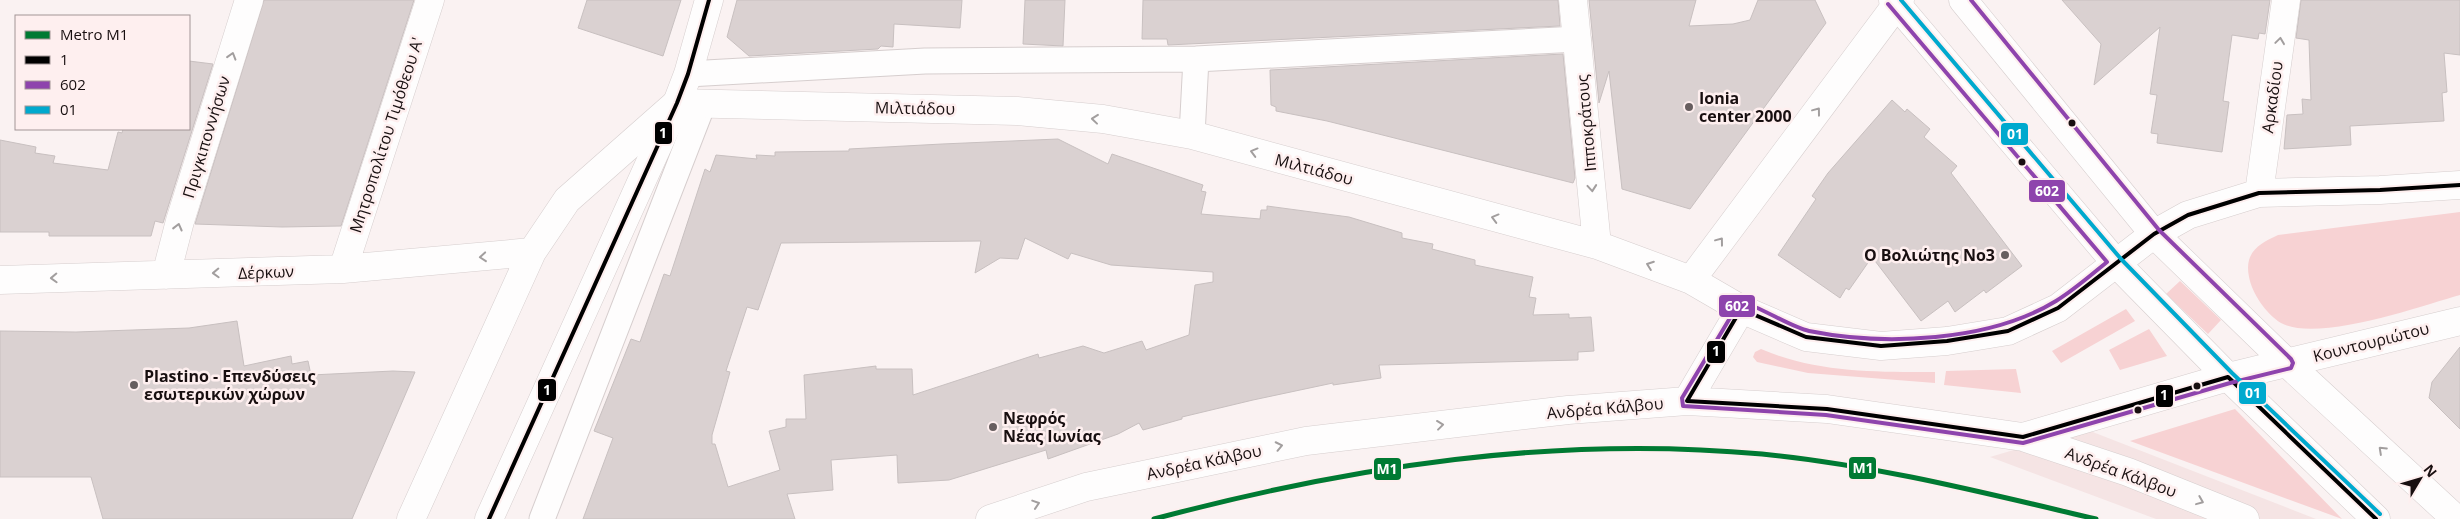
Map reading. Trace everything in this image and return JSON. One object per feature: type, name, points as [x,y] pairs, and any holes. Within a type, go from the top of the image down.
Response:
[{"type":"street","name":"Πριγκιποννήσων","points":[[166,275],[180,221],[249,0]]},
{"type":"street","name":"Μητροπολίτου Τιμόθεου Α'","points":[[343,269],[430,0]]},
{"type":"street","points":[[542,519],[690,104],[688,74],[709,0]]},
{"type":"street","name":"Ιπποκράτους","points":[[1573,0],[1597,245]]},
{"type":"street","points":[[1963,0],[2154,234],[2287,363],[2456,519]]},
{"type":"street","name":"Αρκαδίου","points":[[2259,194],[2286,0]]},
{"type":"street","points":[[1691,280],[1896,2],[2116,263],[2228,377],[2376,519]]},
{"type":"street","points":[[688,74],[925,61],[1196,59],[1578,39]]},
{"type":"street","points":[[1192,136],[1196,59]]},
{"type":"street","points":[[489,519],[623,223],[690,104]]},
{"type":"street","points":[[411,519],[532,252],[567,200],[690,104]]},
{"type":"street","name":"Μιλτιάδου","points":[[690,104],[1017,111],[1103,120],[1192,136],[1597,245],[1691,280],[1741,308],[1806,337],[1881,346],[1947,341],[2008,331],[2058,308],[2116,263]]},
{"type":"street","points":[[2116,263],[2154,234],[2188,215],[2259,194],[2460,185]]},
{"type":"street","name":"Δέρκων","points":[[0,280],[343,269],[532,252]]},
{"type":"street","points":[[1687,401],[1741,308]]},
{"type":"street","name":"Κουντουριώτου","points":[[2023,437],[2228,377],[2460,321]]},
{"type":"street","name":"Ανδρέα Κάλβου","points":[[990,519],[1086,487],[1306,441],[1568,410],[1687,401],[1827,409],[2023,437],[2128,472],[2244,519]]},
{"type":"shaded area","points":[[2460,212],[2460,295],[2369,321],[2319,329],[2297,328],[2281,323],[2260,303],[2253,290],[2248,268],[2251,255],[2259,246],[2278,235]]},
{"type":"shaded area","points":[[2180,281],[2221,320],[2208,334],[2166,294]]},
{"type":"shaded area","points":[[2126,309],[2135,321],[2061,363],[2052,351]]},
{"type":"shaded area","points":[[2149,329],[2167,356],[2120,370],[2109,350]]},
{"type":"shaded area","points":[[1761,349],[1782,357],[1825,367],[1891,372],[1935,372],[1935,383],[1808,373],[1757,362],[1753,357],[1755,352]]},
{"type":"shaded area","points":[[2016,369],[2021,393],[1944,385],[1946,371]]},
{"type":"shaded area","points":[[2235,409],[2342,519],[2130,441]]},
{"type":"shaded area","points":[[2085,429],[2316,519],[2156,519],[1990,457]]},
{"type":"building","points":[[264,0],[414,0],[341,226],[282,227],[195,224]]},
{"type":"building","points":[[587,0],[681,0],[663,56],[578,28]]},
{"type":"building","points":[[737,0],[962,0],[960,28],[894,24],[893,47],[881,46],[878,49],[749,56],[727,37]]},
{"type":"building","points":[[1025,0],[1065,0],[1063,46],[1023,44]]},
{"type":"building","points":[[1143,0],[1558,0],[1560,26],[1168,45],[1167,39],[1142,39]]},
{"type":"building","name":"Ionia center 2000","points":[[1589,0],[1696,0],[1689,26],[1733,24],[1750,20],[1758,0],[1815,0],[1826,23],[1690,209],[1622,189],[1609,71],[1599,103]]},
{"type":"building","points":[[2062,0],[2270,0],[2265,34],[2259,33],[2258,39],[2232,35],[2223,101],[2229,102],[2222,152],[2157,143],[2158,134],[2151,133],[2157,95],[2150,94],[2160,27],[2094,85],[2101,44]]},
{"type":"building","points":[[2301,0],[2460,0],[2460,55],[2444,53],[2447,92],[2442,93],[2444,121],[2350,126],[2351,145],[2284,149],[2287,115],[2303,114],[2302,99],[2311,100],[2309,40],[2296,38]]},
{"type":"building","points":[[1563,54],[1575,178],[1573,183],[1327,121],[1276,111],[1276,107],[1271,105],[1270,70]]},
{"type":"building","points":[[190,61],[213,64],[163,223],[155,221],[151,236],[49,236],[49,232],[0,232],[0,140],[36,147],[35,153],[55,156],[53,163],[108,170],[118,132],[122,133],[123,130],[190,130]]},
{"type":"building","points":[[1892,100],[1905,112],[1907,109],[1930,129],[1924,137],[1957,166],[1951,173],[2022,266],[1986,293],[1984,290],[1955,312],[1948,301],[1921,321],[1872,257],[1849,290],[1846,288],[1840,298],[1778,255],[1816,199],[1812,196],[1828,173]]},
{"type":"building","points":[[1058,139],[1108,164],[1112,154],[1203,185],[1201,191],[1206,192],[1201,214],[1260,219],[1261,210],[1267,210],[1267,206],[1349,217],[1402,233],[1402,238],[1433,244],[1432,249],[1475,260],[1475,265],[1533,277],[1529,297],[1536,298],[1533,315],[1569,314],[1569,318],[1591,317],[1594,351],[1578,352],[1578,360],[1379,365],[1381,378],[1333,385],[1333,383],[1253,400],[1182,417],[1182,419],[1143,430],[1139,423],[1118,434],[1048,459],[1046,450],[949,480],[898,483],[897,455],[831,460],[833,490],[787,494],[795,519],[583,519],[613,438],[594,431],[631,339],[640,342],[664,274],[670,276],[705,169],[710,172],[716,155],[757,159],[756,155],[775,156],[775,152],[849,151],[849,149]],"holes":[[[1025,238],[1068,259],[1071,253],[1111,265],[1213,272],[1213,282],[1195,285],[1189,335],[1146,350],[1142,341],[1104,353],[1083,346],[1039,358],[1038,354],[913,395],[912,369],[876,369],[876,366],[804,375],[806,419],[786,419],[786,427],[769,431],[780,470],[728,487],[715,444],[712,444],[712,435],[730,372],[726,371],[747,307],[758,310],[781,243],[981,241],[975,273],[1000,258],[1018,259]]]},
{"type":"building","points":[[237,321],[244,366],[291,356],[292,364],[308,361],[311,375],[393,371],[415,372],[352,519],[103,519],[91,477],[0,477],[0,331],[76,332],[189,328]]},
{"type":"building","points":[[2460,347],[2460,429],[2429,398],[2432,382]]},
{"type":"metro line","name":"Μ1","points":[[1154,519],[1229,500],[1379,470],[1531,452],[1608,449],[1685,449],[1762,454],[1846,465],[1930,481],[2096,519]]},
{"type":"transit line","name":"1","points":[[489,519],[677,103],[688,74],[709,0]]},
{"type":"transit line","name":"01","points":[[1901,0],[2121,259],[2232,373],[2380,514]]},
{"type":"transit line","name":"602","points":[[1888,4],[2107,262],[2063,297],[2029,315],[2000,325],[1936,337],[1870,338],[1838,336],[1809,331],[1753,306],[1739,303],[1682,398],[1683,406],[1826,415],[2023,443],[2230,383],[2291,368],[2293,363],[2291,359],[2159,230],[1971,0]]},
{"type":"transit line","name":"1","points":[[2376,519],[2228,377],[2023,437],[1827,409],[1687,401],[1741,309],[1806,337],[1881,346],[1947,341],[2008,331],[2058,308],[2154,234],[2188,215],[2259,193],[2380,190],[2460,185]]},
{"type":"place","name":"Ionia center 2000","points":[[1689,107]]},
{"type":"place","name":"Ο Βολιώτης Νο3","points":[[2005,255]]},
{"type":"place","name":"Plastino - Επενδύσεις εσωτερικών χώρων","points":[[134,385]]},
{"type":"place","name":"Νεφρός Νέας Ιωνίας","points":[[993,427]]}]
